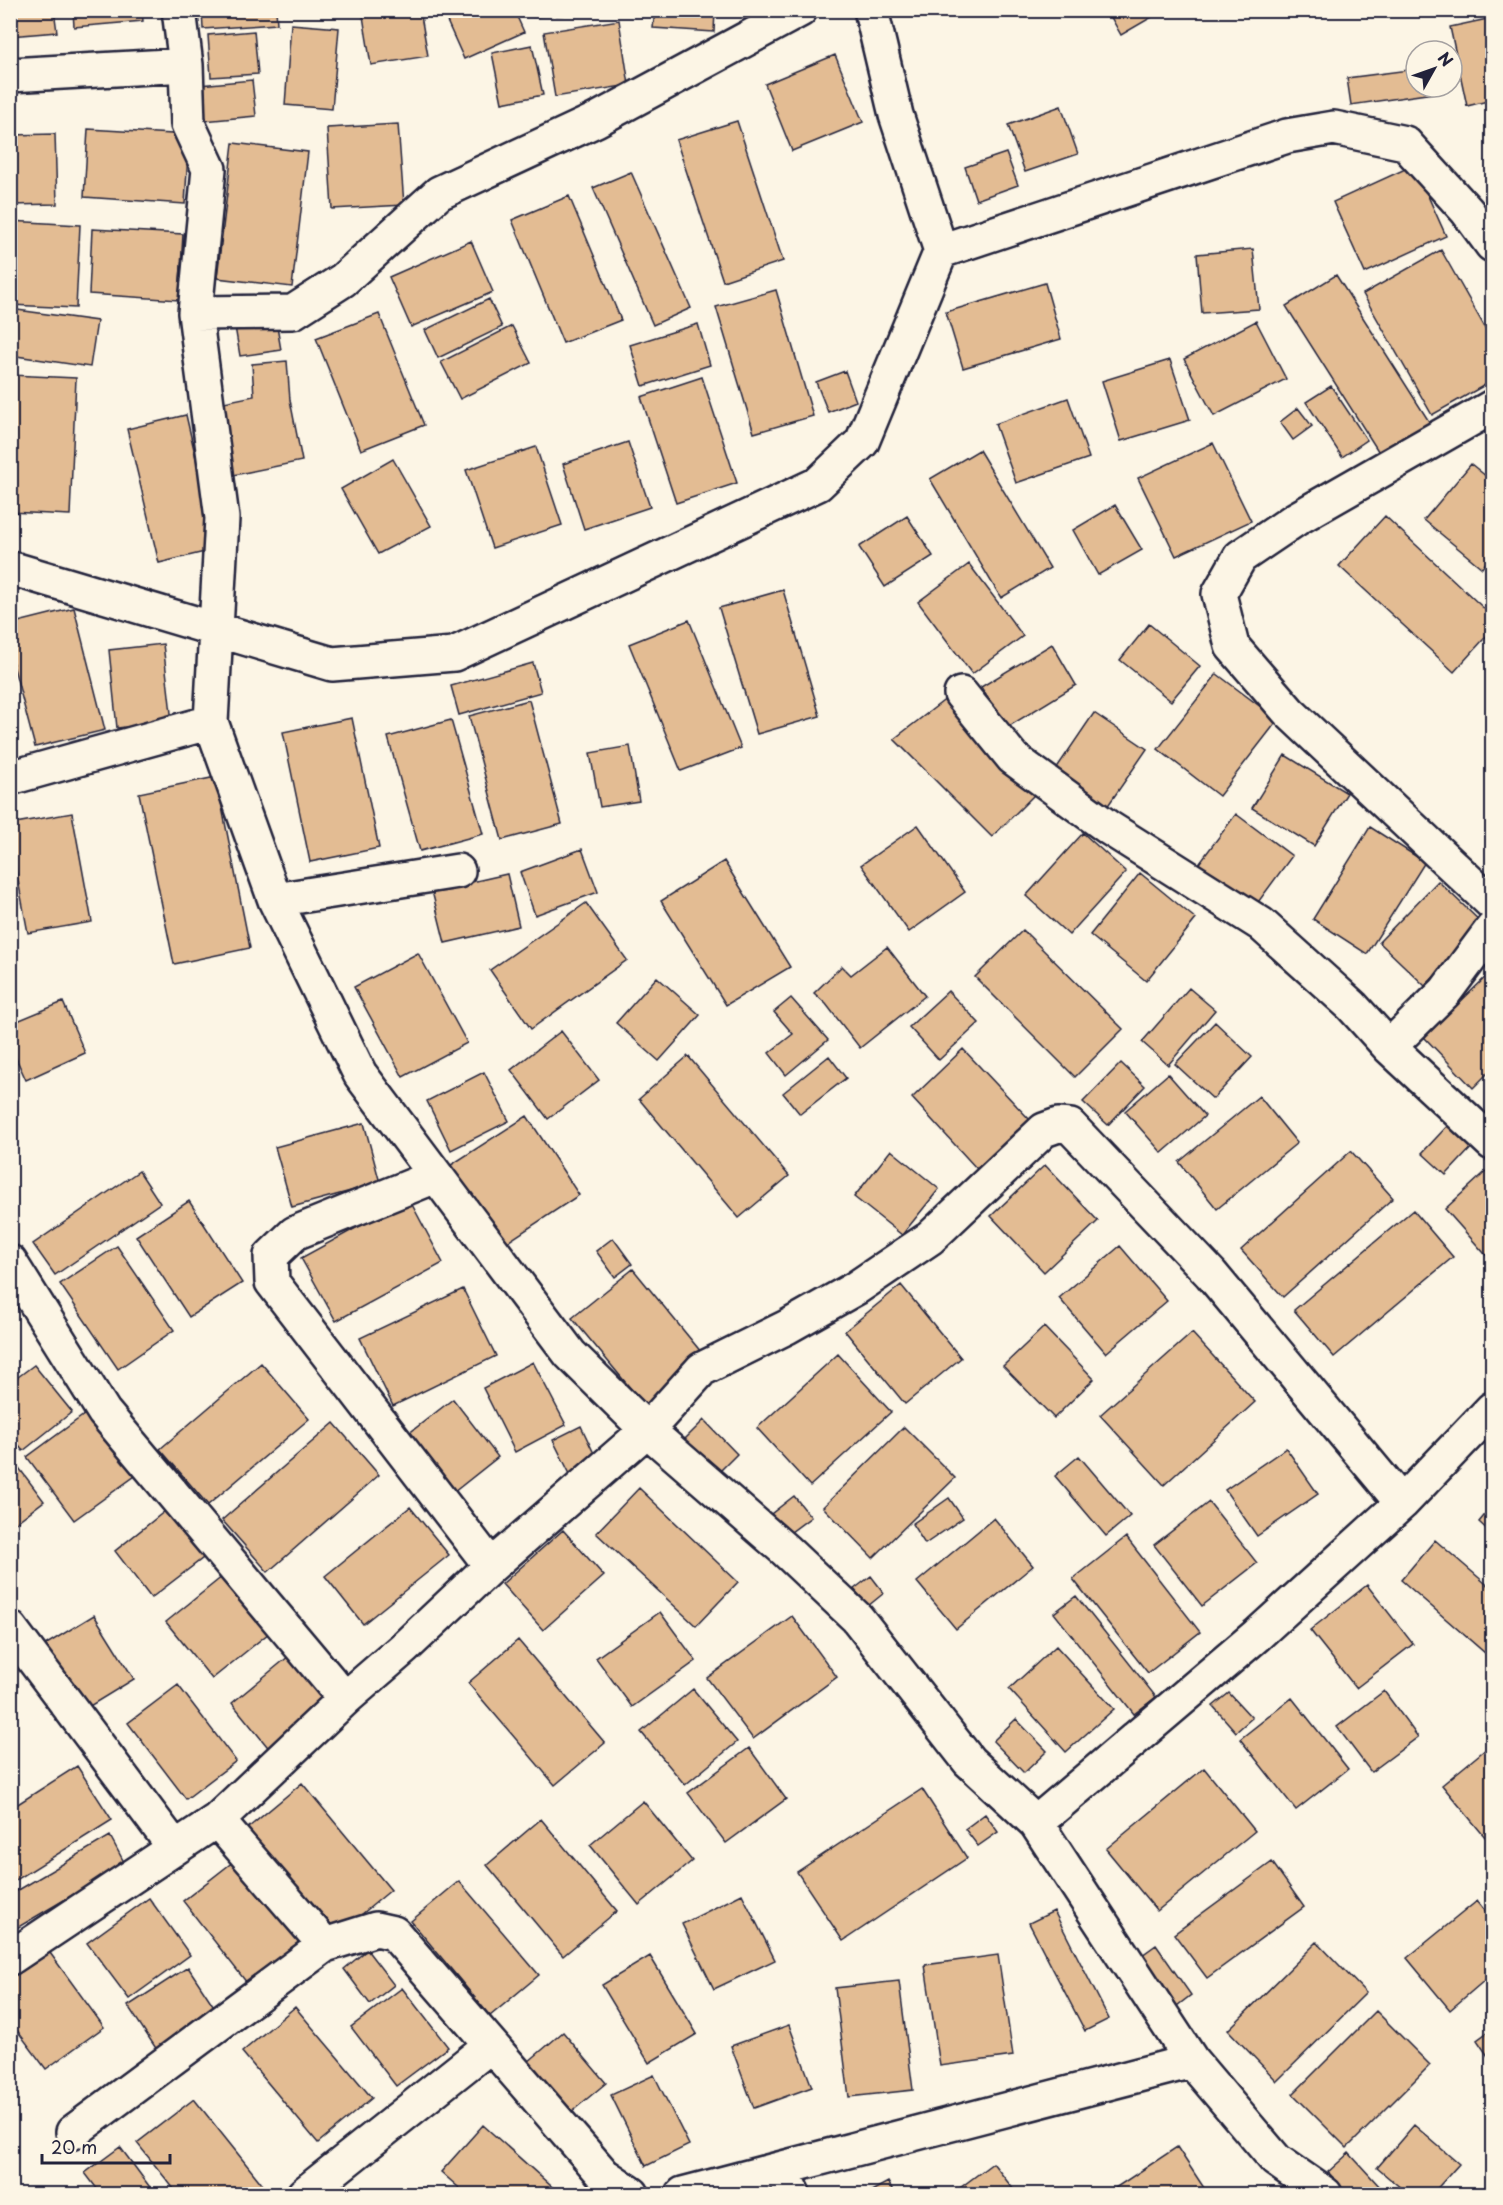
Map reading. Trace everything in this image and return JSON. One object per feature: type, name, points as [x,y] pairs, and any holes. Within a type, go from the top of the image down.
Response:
[{"type":"street","points":[[179,10],[186,65],[188,124],[209,169],[195,313],[222,518],[211,722],[275,900],[360,1074],[570,1354],[647,1430],[785,1550],[857,1618],[969,1761],[1036,1823],[1192,2061],[1276,2160],[1325,2194]]},
{"type":"street","points":[[195,313],[293,312],[343,280],[439,193],[596,120],[800,10]]},
{"type":"street","points":[[10,568],[332,664],[454,654],[818,484],[862,442],[941,251],[896,115],[871,10]]},
{"type":"street","points":[[10,75],[186,65]]},
{"type":"street","points":[[941,251],[1287,136],[1334,128],[1405,143],[1467,211],[1492,245]]},
{"type":"street","points":[[1492,407],[1296,519],[1240,557],[1220,594],[1232,646],[1289,712],[1492,903]]},
{"type":"street","points":[[961,694],[1013,758],[1109,828],[1261,924],[1352,1006],[1389,1047],[1492,1143]]},
{"type":"street","points":[[10,778],[211,722]]},
{"type":"street","points":[[275,900],[458,871]]},
{"type":"street","points":[[1389,1047],[1445,992],[1492,929]]},
{"type":"street","points":[[10,1958],[217,1820],[491,1566],[647,1430],[702,1369],[787,1327],[856,1288],[930,1238],[1044,1130],[1058,1125],[1070,1126],[1211,1274],[1402,1503]]},
{"type":"street","points":[[436,1176],[295,1233],[271,1256],[272,1282],[491,1566]]},
{"type":"street","points":[[10,1262],[105,1412],[345,1699]]},
{"type":"street","points":[[1036,1823],[1257,1635],[1402,1503],[1492,1409]]},
{"type":"street","points":[[10,1628],[175,1848]]},
{"type":"street","points":[[217,1820],[325,1945]]},
{"type":"street","points":[[73,2132],[325,1945],[376,1929],[394,1933],[604,2175],[632,2194]]},
{"type":"street","points":[[304,2194],[491,2045]]},
{"type":"street","points":[[683,2194],[787,2182],[1192,2061]]},
{"type":"building","points":[[10,10],[54,10],[57,32],[10,36]]},
{"type":"building","points":[[73,10],[142,10],[143,21],[74,27]]},
{"type":"building","points":[[202,10],[276,10],[277,24],[203,29]]},
{"type":"building","points":[[362,10],[420,10],[428,56],[371,65]]},
{"type":"building","points":[[442,10],[514,10],[524,32],[464,59]]},
{"type":"building","points":[[533,10],[617,10],[533,17]]},
{"type":"building","points":[[655,10],[715,10],[714,32],[653,28]]},
{"type":"building","points":[[1107,10],[1164,10],[1121,35]]},
{"type":"building","points":[[1492,18],[1492,100],[1467,106],[1464,92],[1464,39],[1453,39],[1450,27]]},
{"type":"building","points":[[619,20],[629,85],[555,97],[544,32]]},
{"type":"building","points":[[291,24],[339,28],[332,109],[285,105]]},
{"type":"building","points":[[254,31],[258,74],[211,77],[208,35]]},
{"type":"building","points":[[532,45],[543,95],[502,103],[492,53]]},
{"type":"building","points":[[835,55],[863,122],[792,151],[765,84]]},
{"type":"building","points":[[1404,71],[1404,97],[1351,105],[1347,78]]},
{"type":"building","points":[[252,80],[256,116],[193,122],[189,86]]},
{"type":"building","points":[[1061,106],[1078,154],[1025,172],[1008,125]]},
{"type":"building","points":[[737,121],[783,261],[723,281],[676,140]]},
{"type":"building","points":[[398,124],[404,205],[332,209],[327,128]]},
{"type":"building","points":[[88,129],[189,135],[185,204],[84,197]]},
{"type":"building","points":[[55,134],[57,204],[10,205],[10,135]]},
{"type":"building","points":[[233,143],[308,152],[292,287],[217,278]]},
{"type":"building","points":[[1006,153],[1018,185],[976,200],[965,167]]},
{"type":"building","points":[[1414,165],[1446,236],[1365,273],[1333,202]]},
{"type":"building","points":[[631,172],[691,308],[653,325],[593,188]]},
{"type":"building","points":[[569,196],[621,320],[563,343],[512,220]]},
{"type":"building","points":[[10,221],[80,225],[76,308],[10,305]]},
{"type":"building","points":[[92,229],[183,234],[179,300],[89,294]]},
{"type":"building","points":[[471,241],[493,292],[411,327],[389,277]]},
{"type":"building","points":[[1253,249],[1259,309],[1202,313],[1197,254]]},
{"type":"building","points":[[1441,250],[1492,340],[1492,381],[1432,415],[1363,294]]},
{"type":"building","points":[[1336,275],[1430,423],[1380,454],[1286,306]]},
{"type":"building","points":[[1045,283],[1061,339],[963,368],[946,312]]},
{"type":"building","points":[[776,290],[813,416],[754,433],[716,307]]},
{"type":"building","points":[[489,299],[502,327],[438,358],[425,330]]},
{"type":"building","points":[[10,309],[97,321],[90,367],[10,355]]},
{"type":"building","points":[[379,314],[424,425],[361,450],[316,338]]},
{"type":"building","points":[[275,315],[281,350],[240,356],[234,321]]},
{"type":"building","points":[[1256,321],[1286,379],[1214,416],[1184,359]]},
{"type":"building","points":[[698,324],[710,365],[643,386],[630,345]]},
{"type":"building","points":[[512,326],[531,363],[460,399],[441,362]]},
{"type":"building","points":[[1170,360],[1190,420],[1121,441],[1102,381]]},
{"type":"building","points":[[287,361],[290,400],[302,461],[234,475],[219,403],[254,396],[252,364]]},
{"type":"building","points":[[845,371],[856,401],[828,412],[816,382]]},
{"type":"building","points":[[10,375],[76,378],[70,515],[10,512]]},
{"type":"building","points":[[702,377],[737,483],[676,503],[641,397]]},
{"type":"building","points":[[1331,386],[1367,440],[1342,457],[1306,402]]},
{"type":"building","points":[[1068,398],[1089,458],[1016,483],[995,424]]},
{"type":"building","points":[[1298,408],[1312,426],[1293,440],[1280,422]]},
{"type":"building","points":[[186,415],[217,549],[159,563],[127,429]]},
{"type":"building","points":[[628,442],[650,507],[584,529],[563,464]]},
{"type":"building","points":[[1213,443],[1251,521],[1176,556],[1138,478]]},
{"type":"building","points":[[536,447],[562,525],[492,548],[466,470]]},
{"type":"building","points":[[979,450],[1050,568],[1001,598],[930,479]]},
{"type":"building","points":[[393,459],[431,526],[378,554],[341,489]]},
{"type":"building","points":[[1471,464],[1492,481],[1492,555],[1482,568],[1424,520]]},
{"type":"building","points":[[1115,505],[1142,550],[1098,575],[1073,530]]},
{"type":"building","points":[[907,516],[933,556],[885,587],[859,547]]},
{"type":"building","points":[[1385,516],[1492,616],[1492,630],[1454,672],[1339,566]]},
{"type":"building","points":[[969,564],[1023,636],[972,674],[918,602]]},
{"type":"building","points":[[783,590],[820,716],[757,734],[719,608]]},
{"type":"building","points":[[74,608],[105,730],[35,747],[10,653],[10,624]]},
{"type":"building","points":[[689,620],[741,748],[681,771],[629,644]]},
{"type":"building","points":[[1149,624],[1200,666],[1171,701],[1120,660]]},
{"type":"building","points":[[163,644],[172,722],[117,728],[109,650]]},
{"type":"building","points":[[1052,644],[1076,685],[1006,728],[981,687]]},
{"type":"building","points":[[533,663],[541,692],[459,715],[451,686]]},
{"type":"building","points":[[1217,674],[1278,720],[1219,796],[1158,749]]},
{"type":"building","points":[[951,695],[1036,793],[992,837],[894,739]]},
{"type":"building","points":[[529,700],[562,824],[502,840],[469,716]]},
{"type":"building","points":[[1094,713],[1147,749],[1107,807],[1054,772]]},
{"type":"building","points":[[352,718],[379,848],[310,862],[283,732]]},
{"type":"building","points":[[451,720],[483,834],[420,851],[388,737]]},
{"type":"building","points":[[630,746],[639,801],[600,807],[590,753]]},
{"type":"building","points":[[1285,755],[1347,793],[1314,846],[1252,808]]},
{"type":"building","points":[[216,777],[250,948],[174,964],[139,793]]},
{"type":"building","points":[[72,813],[92,922],[28,933],[10,838],[10,824]]},
{"type":"building","points":[[1236,814],[1292,856],[1253,909],[1197,866]]},
{"type":"building","points":[[918,825],[965,892],[909,932],[861,865]]},
{"type":"building","points":[[1370,827],[1425,862],[1367,954],[1313,919]]},
{"type":"building","points":[[1083,833],[1126,872],[1069,935],[1026,896]]},
{"type":"building","points":[[582,849],[598,892],[535,915],[520,872]]},
{"type":"building","points":[[724,861],[790,967],[726,1005],[661,901]]},
{"type":"building","points":[[1140,873],[1196,919],[1146,981],[1090,935]]},
{"type":"building","points":[[507,874],[519,926],[445,943],[432,891]]},
{"type":"building","points":[[1438,881],[1484,925],[1425,986],[1379,942]]},
{"type":"building","points":[[586,903],[627,960],[531,1029],[490,970]]},
{"type":"building","points":[[1023,930],[1123,1029],[1075,1077],[975,977]]},
{"type":"building","points":[[887,947],[925,996],[860,1048],[826,1004],[814,993],[842,966],[851,975]]},
{"type":"building","points":[[418,953],[467,1043],[403,1077],[354,987]]},
{"type":"building","points":[[1492,971],[1492,1069],[1473,1088],[1424,1037]]},
{"type":"building","points":[[657,977],[700,1015],[659,1061],[616,1023]]},
{"type":"building","points":[[1189,988],[1215,1010],[1168,1065],[1142,1042]]},
{"type":"building","points":[[948,991],[979,1023],[939,1060],[909,1027]]},
{"type":"building","points":[[791,998],[828,1040],[786,1075],[769,1053],[793,1034],[774,1012]]},
{"type":"building","points":[[63,1002],[85,1053],[26,1080],[10,1045],[10,1024]]},
{"type":"building","points":[[1215,1022],[1252,1057],[1213,1099],[1175,1064]]},
{"type":"building","points":[[561,1031],[599,1080],[548,1119],[511,1070]]},
{"type":"building","points":[[963,1049],[1030,1120],[977,1169],[912,1098]]},
{"type":"building","points":[[688,1056],[789,1176],[739,1218],[639,1099]]},
{"type":"building","points":[[829,1056],[846,1078],[800,1114],[783,1093]]},
{"type":"building","points":[[1121,1063],[1145,1086],[1108,1125],[1083,1102]]},
{"type":"building","points":[[484,1072],[509,1121],[451,1150],[427,1101]]},
{"type":"building","points":[[1168,1074],[1205,1116],[1162,1153],[1125,1111]]},
{"type":"building","points":[[10,1080],[16,1097],[10,1099]]},
{"type":"building","points":[[1259,1096],[1297,1143],[1217,1209],[1179,1162]]},
{"type":"building","points":[[527,1116],[579,1195],[500,1247],[448,1167]]},
{"type":"building","points":[[1451,1122],[1475,1144],[1446,1175],[1422,1153]]},
{"type":"building","points":[[364,1123],[380,1183],[292,1207],[275,1147]]},
{"type":"building","points":[[891,1150],[939,1189],[902,1235],[854,1197]]},
{"type":"building","points":[[1351,1151],[1393,1198],[1283,1297],[1241,1250]]},
{"type":"building","points":[[1045,1165],[1098,1221],[1044,1272],[991,1216]]},
{"type":"building","points":[[1492,1166],[1492,1262],[1445,1209]]},
{"type":"building","points":[[139,1171],[160,1203],[55,1275],[33,1244]]},
{"type":"building","points":[[409,1199],[443,1263],[336,1321],[301,1258]]},
{"type":"building","points":[[189,1201],[242,1283],[189,1317],[136,1236]]},
{"type":"building","points":[[1413,1210],[1453,1257],[1334,1357],[1294,1310]]},
{"type":"building","points":[[613,1238],[632,1264],[615,1277],[596,1251]]},
{"type":"building","points":[[117,1246],[174,1330],[118,1369],[60,1284]]},
{"type":"building","points":[[1120,1246],[1167,1301],[1106,1353],[1059,1298]]},
{"type":"building","points":[[633,1269],[706,1358],[646,1407],[572,1318]]},
{"type":"building","points":[[901,1285],[961,1358],[905,1404],[845,1331]]},
{"type":"building","points":[[463,1289],[496,1356],[393,1406],[360,1338]]},
{"type":"building","points":[[1044,1327],[1094,1379],[1054,1418],[1003,1366]]},
{"type":"building","points":[[1192,1333],[1255,1402],[1164,1485],[1100,1415]]},
{"type":"building","points":[[838,1354],[891,1412],[810,1486],[757,1428]]},
{"type":"building","points":[[533,1362],[566,1425],[515,1452],[483,1388]]},
{"type":"building","points":[[261,1363],[309,1419],[208,1505],[160,1449]]},
{"type":"building","points":[[34,1365],[72,1412],[23,1451],[10,1435],[10,1383]]},
{"type":"building","points":[[453,1399],[498,1457],[449,1496],[403,1438]]},
{"type":"building","points":[[88,1412],[135,1476],[74,1520],[27,1457]]},
{"type":"building","points":[[704,1420],[737,1454],[713,1478],[680,1444]]},
{"type":"building","points":[[334,1423],[379,1475],[268,1572],[222,1520]]},
{"type":"building","points":[[581,1426],[598,1462],[571,1476],[553,1440]]},
{"type":"building","points":[[904,1427],[955,1478],[873,1558],[823,1507]]},
{"type":"building","points":[[1286,1448],[1318,1494],[1257,1536],[1225,1490]]},
{"type":"building","points":[[10,1456],[44,1501],[10,1527]]},
{"type":"building","points":[[1079,1456],[1130,1516],[1106,1536],[1055,1476]]},
{"type":"building","points":[[639,1488],[738,1582],[696,1626],[596,1533]]},
{"type":"building","points":[[794,1496],[811,1517],[787,1535],[771,1514]]},
{"type":"building","points":[[949,1498],[963,1518],[925,1544],[912,1524]]},
{"type":"building","points":[[1209,1502],[1257,1563],[1202,1606],[1154,1545]]},
{"type":"building","points":[[1492,1506],[1492,1534],[1479,1522]]},
{"type":"building","points":[[170,1507],[207,1555],[151,1598],[115,1551]]},
{"type":"building","points":[[410,1507],[449,1555],[363,1624],[325,1576]]},
{"type":"building","points":[[994,1518],[1033,1566],[956,1629],[917,1582]]},
{"type":"building","points":[[563,1530],[604,1576],[543,1630],[502,1584]]},
{"type":"building","points":[[1126,1537],[1200,1632],[1148,1673],[1073,1579]]},
{"type":"building","points":[[1435,1540],[1492,1589],[1492,1659],[1401,1580]]},
{"type":"building","points":[[228,1572],[274,1629],[212,1679],[166,1622]]},
{"type":"building","points":[[871,1576],[884,1593],[868,1606],[854,1589]]},
{"type":"building","points":[[1367,1585],[1413,1644],[1356,1688],[1310,1630]]},
{"type":"building","points":[[1076,1596],[1156,1697],[1134,1714],[1054,1613]]},
{"type":"building","points":[[660,1612],[696,1661],[632,1707],[596,1658]]},
{"type":"building","points":[[94,1615],[134,1679],[85,1709],[45,1645]]},
{"type":"building","points":[[792,1616],[837,1677],[753,1739],[707,1678]]},
{"type":"building","points":[[518,1640],[605,1743],[555,1785],[468,1683]]},
{"type":"building","points":[[1056,1646],[1114,1709],[1066,1752],[1009,1689]]},
{"type":"building","points":[[289,1656],[328,1704],[271,1751],[232,1703]]},
{"type":"building","points":[[178,1685],[236,1761],[186,1799],[128,1723]]},
{"type":"building","points":[[693,1689],[737,1742],[685,1785],[641,1732]]},
{"type":"building","points":[[1384,1691],[1418,1737],[1371,1772],[1337,1727]]},
{"type":"building","points":[[1229,1693],[1252,1718],[1236,1732],[1213,1706]]},
{"type":"building","points":[[1292,1698],[1348,1769],[1296,1810],[1240,1739]]},
{"type":"building","points":[[1016,1719],[1047,1751],[1024,1773],[993,1741]]},
{"type":"building","points":[[1492,1744],[1492,1831],[1485,1837],[1442,1785]]},
{"type":"building","points":[[749,1748],[786,1799],[726,1843],[688,1793]]},
{"type":"building","points":[[77,1766],[112,1820],[10,1884],[10,1809]]},
{"type":"building","points":[[1204,1768],[1255,1831],[1157,1911],[1106,1849]]},
{"type":"building","points":[[302,1783],[391,1890],[332,1939],[243,1832]]},
{"type":"building","points":[[922,1789],[967,1858],[843,1941],[797,1872]]},
{"type":"building","points":[[643,1801],[692,1861],[639,1905],[590,1845]]},
{"type":"building","points":[[985,1814],[998,1832],[978,1846],[965,1829]]},
{"type":"building","points":[[541,1819],[617,1911],[563,1956],[487,1865]]},
{"type":"building","points":[[110,1836],[125,1864],[10,1932],[10,1895]]},
{"type":"building","points":[[238,1858],[301,1941],[247,1983],[183,1901]]},
{"type":"building","points":[[1272,1862],[1304,1907],[1207,1978],[1174,1934]]},
{"type":"building","points":[[459,1881],[539,1975],[490,2016],[411,1921]]},
{"type":"building","points":[[742,1894],[775,1960],[714,1989],[682,1924]]},
{"type":"building","points":[[149,1898],[190,1955],[129,1999],[87,1943]]},
{"type":"building","points":[[1477,1901],[1492,1919],[1492,1974],[1450,2010],[1407,1958]]},
{"type":"building","points":[[1054,1911],[1109,2019],[1085,2031],[1029,1923]]},
{"type":"building","points":[[1317,1942],[1366,1993],[1277,2081],[1228,2030]]},
{"type":"building","points":[[1156,1945],[1191,1995],[1173,2009],[1138,1958]]},
{"type":"building","points":[[45,1946],[104,2027],[46,2069],[10,2021],[10,1972]]},
{"type":"building","points":[[367,1950],[394,1985],[370,2004],[344,1969]]},
{"type":"building","points":[[998,1955],[1013,2056],[940,2066],[925,1965]]},
{"type":"building","points":[[650,1956],[697,2034],[649,2063],[602,1985]]},
{"type":"building","points":[[188,1967],[221,2017],[161,2056],[128,2006]]},
{"type":"building","points":[[899,1981],[913,2090],[849,2097],[835,1988]]},
{"type":"building","points":[[402,1988],[448,2047],[396,2086],[351,2027]]},
{"type":"building","points":[[295,2007],[372,2098],[318,2143],[242,2052]]},
{"type":"building","points":[[1376,2011],[1430,2065],[1347,2148],[1293,2094]]},
{"type":"building","points":[[789,2025],[812,2087],[754,2108],[731,2046]]},
{"type":"building","points":[[1492,2029],[1492,2062],[1477,2040]]},
{"type":"building","points":[[563,2032],[606,2083],[570,2113],[528,2062]]},
{"type":"building","points":[[654,2075],[689,2145],[646,2166],[611,2095]]},
{"type":"building","points":[[194,2099],[270,2194],[178,2194],[137,2143]]},
{"type":"building","points":[[483,2125],[560,2194],[466,2194],[441,2172]]},
{"type":"building","points":[[1414,2125],[1459,2164],[1432,2194],[1408,2194],[1377,2168]]},
{"type":"building","points":[[120,2147],[155,2194],[101,2194],[85,2173]]},
{"type":"building","points":[[1177,2147],[1208,2194],[1106,2194]]},
{"type":"building","points":[[1349,2153],[1381,2188],[1374,2194],[1348,2194],[1328,2172]]},
{"type":"building","points":[[993,2163],[1017,2194],[952,2194]]},
{"type":"building","points":[[888,2182],[895,2194],[866,2194]]},
{"type":"building","points":[[769,2186],[773,2194],[749,2194]]}]
